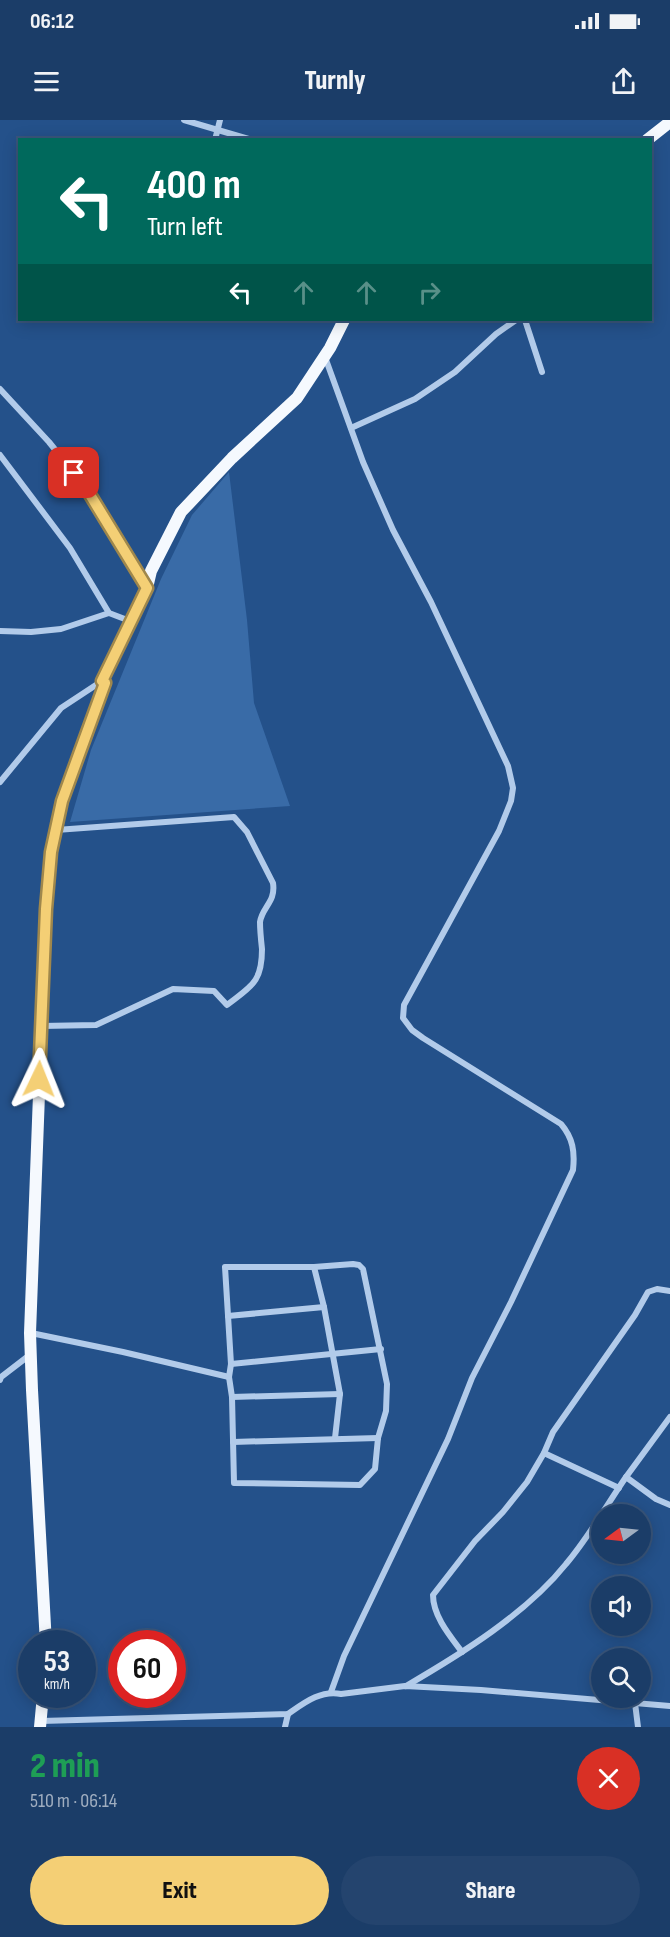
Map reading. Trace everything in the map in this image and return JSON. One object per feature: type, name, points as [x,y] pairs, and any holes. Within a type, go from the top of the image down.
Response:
[{"type":"main road","points":[[650,138],[670,122]]},
{"type":"main road","points":[[45,1630],[30,1333],[46,909],[51,852],[62,801],[105,683],[102,681],[147,588],[151,571],[181,513],[232,458],[297,398],[325,356],[343,321]]},
{"type":"main road","points":[[40,1724],[42,1708]]},
{"type":"street","points":[[184,120],[245,138]]},
{"type":"street","points":[[215,138],[220,120]]},
{"type":"street","points":[[351,428],[415,399],[455,372],[496,334],[515,321]]},
{"type":"street","points":[[525,321],[542,372]]},
{"type":"street","points":[[325,356],[363,462],[393,530],[431,603],[507,766],[513,788],[512,801],[499,831],[404,1005],[403,1018],[412,1030],[423,1038],[561,1124],[572,1140],[574,1155],[573,1170],[564,1191],[472,1378],[448,1439],[344,1656],[331,1692]]},
{"type":"street","points":[[0,389],[49,442],[86,488],[147,588]]},
{"type":"street","points":[[0,455],[70,548],[109,613],[130,621]]},
{"type":"street","points":[[0,631],[31,632],[61,629],[109,613]]},
{"type":"street","points":[[0,782],[61,708],[102,681]]},
{"type":"street","points":[[41,1026],[96,1025],[173,989],[214,991],[227,1005],[253,984],[261,969],[260,919],[274,891],[273,883],[247,832],[234,817],[56,830]]},
{"type":"street","points":[[359,1265],[363,1269],[387,1384],[386,1411],[378,1438],[375,1469],[360,1485],[234,1484],[228,1316],[225,1267],[359,1265]]},
{"type":"street","points":[[314,1267],[340,1394],[335,1438]]},
{"type":"street","points":[[462,1652],[436,1611],[433,1595],[475,1541],[503,1512],[527,1482],[553,1432],[648,1292],[657,1289],[670,1291]]},
{"type":"street","points":[[228,1316],[324,1307]]},
{"type":"street","points":[[30,1333],[229,1377]]},
{"type":"street","points":[[231,1364],[381,1349]]},
{"type":"street","points":[[0,1380],[32,1353]]},
{"type":"street","points":[[232,1397],[340,1394]]},
{"type":"street","points":[[405,1686],[462,1652],[505,1621],[536,1595],[566,1565],[670,1417]]},
{"type":"street","points":[[233,1442],[378,1438]]},
{"type":"street","points":[[544,1453],[619,1488]]},
{"type":"street","points":[[627,1477],[656,1499],[670,1504]]},
{"type":"street","points":[[40,1724],[288,1714],[310,1699],[331,1692],[341,1694],[405,1686],[591,1699]]},
{"type":"street","points":[[651,1704],[670,1706]]},
{"type":"street","points":[[636,1708],[638,1727]]},
{"type":"street","points":[[285,1727],[288,1714]]},
{"type":"shaded area","points":[[229,472],[247,620],[254,703],[290,806],[70,822],[91,750],[161,579],[192,515]]},
{"type":"route","points":[[39,1079],[46,909],[51,852],[62,801],[105,683],[102,681],[147,588],[86,488],[74,473]]}]
